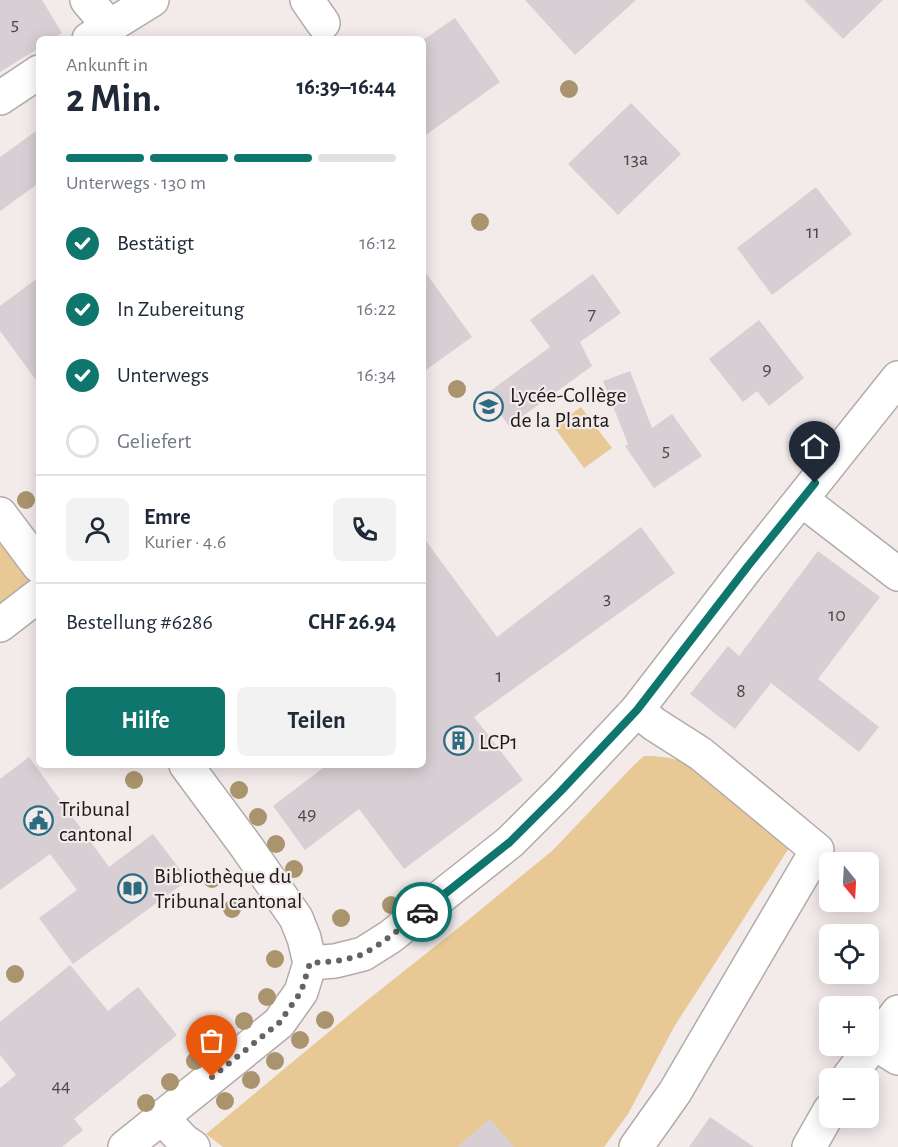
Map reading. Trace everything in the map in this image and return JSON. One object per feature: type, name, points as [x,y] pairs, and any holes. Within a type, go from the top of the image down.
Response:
[{"type":"street","points":[[87,0],[99,33],[152,0]]},
{"type":"street","points":[[0,98],[36,74]]},
{"type":"street","points":[[310,963],[335,962],[363,954],[390,937],[510,842],[637,710],[898,378]]},
{"type":"street","points":[[802,500],[898,574]]},
{"type":"street","points":[[0,514],[36,562]]},
{"type":"street","points":[[0,625],[36,597]]},
{"type":"street","points":[[636,1147],[675,1092],[817,850],[701,754],[654,724],[637,710]]},
{"type":"street","points":[[125,1147],[279,1023],[301,992],[310,963],[296,918],[188,768]]},
{"type":"street","points":[[862,1068],[886,1050],[898,1012]]},
{"type":"street","points":[[162,1118],[193,1147]]},
{"type":"street","points":[[809,1147],[820,1128]]},
{"type":"shaded area","points":[[581,407],[612,448],[584,468],[554,427]]},
{"type":"shaded area","points":[[0,514],[36,589],[36,597],[0,625]]},
{"type":"shaded area","points":[[644,756],[676,759],[699,771],[739,802],[789,848],[674,1027],[628,1114],[604,1147],[223,1147],[206,1134],[553,850]]},
{"type":"building","points":[[0,0],[42,0],[62,33],[58,36],[36,36],[36,50],[0,72]]},
{"type":"building","points":[[525,0],[636,0],[575,55]]},
{"type":"building","points":[[804,0],[883,0],[843,39]]},
{"type":"building","points":[[455,18],[500,82],[426,135],[426,38]]},
{"type":"building","points":[[631,103],[681,154],[618,215],[568,164]]},
{"type":"building","points":[[36,131],[36,185],[0,211],[0,157]]},
{"type":"building","points":[[816,187],[852,234],[772,295],[737,248]]},
{"type":"building","points":[[426,273],[472,337],[426,370]]},
{"type":"building","points":[[593,274],[621,313],[580,342],[592,366],[509,426],[486,394],[550,347],[530,320]]},
{"type":"building","points":[[36,279],[36,380],[0,331],[0,306]]},
{"type":"building","points":[[759,320],[804,378],[769,406],[757,391],[743,402],[709,359]]},
{"type":"building","points":[[630,371],[652,428],[672,414],[702,456],[654,488],[625,446],[628,444],[603,381]]},
{"type":"building","name":"LCP1","points":[[641,527],[675,573],[474,717],[523,780],[404,869],[359,809],[305,850],[273,806],[323,768],[426,768],[426,541],[497,637]]},
{"type":"building","points":[[818,551],[880,597],[818,679],[879,727],[859,752],[771,683],[735,729],[690,694],[728,646],[739,656]]},
{"type":"building","points":[[29,757],[109,867],[153,834],[188,880],[73,964],[39,918],[77,890],[50,854],[0,890],[0,779]]},
{"type":"building","points":[[70,965],[108,1011],[138,987],[177,1035],[74,1119],[83,1130],[62,1147],[0,1147],[0,1088],[16,1075],[0,1055],[0,1022]]},
{"type":"building","points":[[710,1117],[754,1147],[689,1147]]},
{"type":"building","points":[[490,1119],[514,1147],[457,1147]]},
{"type":"way so far","points":[[212,1077],[279,1023],[301,992],[310,963],[335,962],[363,954],[390,937],[422,912]]},
{"type":"place","name":"Lycée-Collège de la Planta","points":[[489,407]]},
{"type":"place","name":"LCP1","points":[[458,741]]},
{"type":"place","name":"Tribunal cantonal","points":[[38,821]]},
{"type":"place","name":"Bibliothèque du Tribunal cantonal","points":[[133,888]]},
{"type":"route","points":[[422,912],[510,842],[637,710],[815,483]]}]
